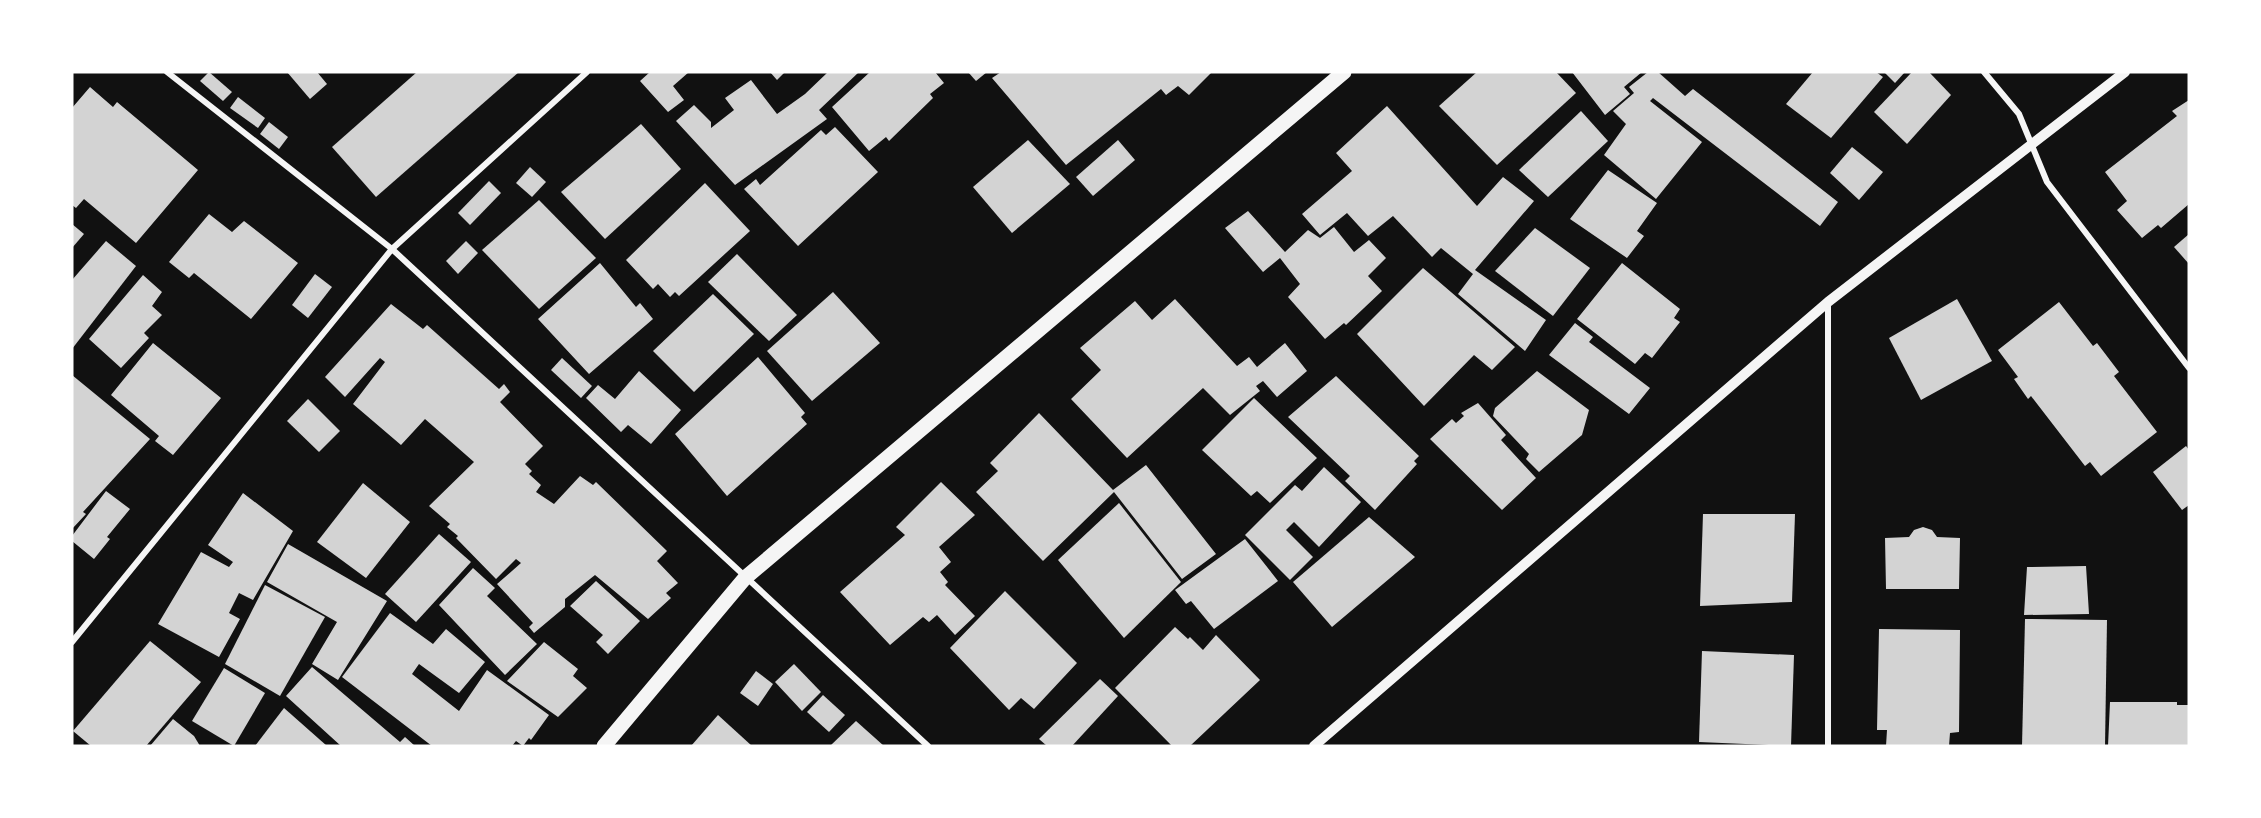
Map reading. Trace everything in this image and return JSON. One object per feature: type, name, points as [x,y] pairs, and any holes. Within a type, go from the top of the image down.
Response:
[{"type":"main road","points":[[604,746],[745,578],[1344,72]]},
{"type":"street","points":[[167,72],[392,249],[928,746]]},
{"type":"street","points":[[72,642],[392,249],[587,72]]},
{"type":"street","points":[[1984,72],[2019,114],[2047,182],[2189,368]]},
{"type":"street","points":[[1314,746],[1828,302],[2125,72]]},
{"type":"street","points":[[1828,302],[1828,746]]},
{"type":"building","points":[[209,72],[232,92],[223,101],[200,81]]},
{"type":"building","points":[[287,72],[317,72],[327,84],[310,99]]},
{"type":"building","points":[[417,72],[519,72],[376,197],[332,147]]},
{"type":"building","points":[[650,72],[689,72],[673,86],[684,100],[668,112],[640,81]]},
{"type":"building","points":[[770,72],[785,72],[777,80]]},
{"type":"building","points":[[828,72],[859,72],[819,110],[827,119],[735,185],[676,121],[694,105],[711,122],[711,128],[734,110],[725,98],[751,80],[777,114],[805,94]]},
{"type":"building","points":[[870,72],[935,72],[944,83],[930,94],[933,98],[889,141],[886,137],[869,151],[832,107]]},
{"type":"building","points":[[968,72],[987,72],[976,81]]},
{"type":"building","points":[[1001,72],[1212,72],[1189,95],[1178,86],[1166,95],[1161,89],[1066,165],[992,78]]},
{"type":"building","points":[[1477,72],[1556,72],[1576,93],[1497,165],[1439,106]]},
{"type":"building","points":[[1572,72],[1642,72],[1624,87],[1630,94],[1605,115]]},
{"type":"building","points":[[1648,72],[1658,72],[1685,96],[1693,89],[1838,202],[1820,226],[1653,98],[1650,101],[1702,142],[1656,199],[1604,155],[1626,124],[1613,111],[1634,93],[1629,87]]},
{"type":"building","points":[[1813,72],[1876,72],[1883,77],[1831,138],[1786,104]]},
{"type":"building","points":[[1884,72],[1905,72],[1895,83]]},
{"type":"building","points":[[1912,72],[1929,72],[1951,95],[1907,144],[1874,112]]},
{"type":"building","points":[[90,87],[113,107],[117,102],[198,170],[136,243],[84,199],[76,208],[72,205],[72,108]]},
{"type":"building","points":[[238,97],[265,118],[258,128],[230,108]]},
{"type":"building","points":[[2189,100],[2189,204],[2161,228],[2158,225],[2142,238],[2117,210],[2127,201],[2105,172],[2177,116],[2172,111]]},
{"type":"building","points":[[1387,106],[1477,206],[1503,177],[1534,201],[1475,270],[1546,320],[1525,351],[1458,294],[1473,274],[1441,248],[1432,257],[1393,216],[1368,236],[1347,213],[1320,235],[1302,214],[1352,171],[1336,153]]},
{"type":"building","points":[[1581,111],[1608,141],[1548,197],[1519,170]]},
{"type":"building","points":[[269,122],[288,137],[279,149],[260,134]]},
{"type":"building","points":[[641,124],[681,169],[605,239],[561,192]]},
{"type":"building","points":[[835,127],[878,172],[798,246],[744,189],[756,179],[760,185],[821,130],[826,135]]},
{"type":"building","points":[[1028,140],[1070,184],[1012,233],[973,187]]},
{"type":"building","points":[[1118,140],[1135,160],[1093,196],[1076,177]]},
{"type":"building","points":[[1852,147],[1883,172],[1859,200],[1830,173]]},
{"type":"building","points":[[530,167],[546,182],[532,197],[516,183]]},
{"type":"building","points":[[1608,170],[1657,203],[1637,231],[1644,236],[1627,258],[1570,219]]},
{"type":"building","points":[[489,181],[501,193],[470,225],[458,213]]},
{"type":"building","points":[[705,183],[750,231],[679,296],[675,292],[670,297],[658,284],[653,289],[626,260]]},
{"type":"building","points":[[539,200],[596,258],[539,309],[482,250]]},
{"type":"building","points":[[1248,211],[1285,252],[1308,230],[1320,238],[1334,227],[1354,252],[1369,240],[1386,258],[1368,276],[1382,291],[1346,325],[1344,323],[1325,339],[1288,297],[1300,284],[1280,258],[1263,272],[1225,228]]},
{"type":"building","points":[[209,214],[232,232],[244,221],[298,263],[251,319],[194,273],[189,278],[169,262]]},
{"type":"building","points":[[72,224],[84,234],[72,248]]},
{"type":"building","points":[[1535,228],[1590,268],[1553,316],[1495,271]]},
{"type":"building","points":[[2189,234],[2189,264],[2174,247]]},
{"type":"building","points":[[106,241],[136,266],[72,349],[72,280]]},
{"type":"building","points":[[466,241],[478,253],[458,274],[446,261]]},
{"type":"building","points":[[737,254],[797,315],[769,341],[708,282]]},
{"type":"building","points":[[600,263],[636,307],[640,303],[653,319],[589,374],[538,319]]},
{"type":"building","points":[[1622,263],[1680,309],[1674,318],[1680,322],[1652,358],[1645,353],[1635,364],[1577,319]]},
{"type":"building","points":[[1423,268],[1515,347],[1492,370],[1474,355],[1424,406],[1357,334]]},
{"type":"building","points":[[315,274],[332,287],[308,318],[292,305]]},
{"type":"building","points":[[143,275],[162,292],[152,306],[162,315],[144,333],[149,338],[121,368],[89,339]]},
{"type":"building","points":[[833,292],[880,343],[812,401],[767,351]]},
{"type":"building","points":[[713,294],[754,334],[694,392],[653,351]]},
{"type":"building","points":[[1175,299],[1237,366],[1249,357],[1257,367],[1285,343],[1307,371],[1277,397],[1263,381],[1256,386],[1260,391],[1230,415],[1203,388],[1127,458],[1071,399],[1101,370],[1080,348],[1135,301],[1152,320]]},
{"type":"building","points":[[1957,299],[1992,361],[1921,400],[1889,338]]},
{"type":"building","points":[[2059,302],[2093,346],[2097,343],[2119,372],[2114,376],[2157,432],[2101,476],[2090,462],[2085,466],[2031,396],[2028,399],[2014,379],[2018,377],[1998,350]]},
{"type":"building","points":[[391,304],[423,329],[427,325],[499,389],[504,384],[510,392],[500,402],[543,446],[525,464],[532,471],[529,474],[541,485],[536,492],[554,504],[580,476],[593,485],[596,482],[667,551],[657,561],[678,583],[666,593],[671,598],[648,619],[595,575],[565,599],[565,607],[534,633],[529,627],[533,623],[497,584],[521,563],[516,559],[496,579],[456,538],[458,536],[447,527],[450,524],[429,506],[474,462],[425,419],[401,445],[353,404],[385,362],[380,358],[345,397],[325,377]]},
{"type":"building","points":[[1575,323],[1593,337],[1589,342],[1650,388],[1629,414],[1549,355]]},
{"type":"building","points":[[153,343],[221,398],[173,455],[155,441],[159,436],[111,395]]},
{"type":"building","points":[[758,357],[805,413],[801,417],[807,424],[727,496],[675,434]]},
{"type":"building","points":[[562,358],[592,386],[581,398],[551,370]]},
{"type":"building","points":[[639,371],[681,410],[651,444],[628,425],[621,432],[586,398],[598,385],[615,399]]},
{"type":"building","points":[[1537,371],[1589,410],[1582,435],[1539,472],[1526,459],[1529,454],[1493,416],[1495,408]]},
{"type":"building","points":[[72,375],[150,439],[83,512],[86,514],[72,529]]},
{"type":"building","points":[[1336,376],[1419,456],[1414,461],[1417,464],[1375,510],[1345,481],[1350,476],[1288,417]]},
{"type":"building","points":[[1254,398],[1317,458],[1270,503],[1257,491],[1251,496],[1202,450]]},
{"type":"building","points":[[308,399],[340,431],[319,452],[287,421]]},
{"type":"building","points":[[1478,403],[1506,435],[1501,440],[1536,478],[1502,510],[1430,439],[1452,419],[1456,423],[1464,416],[1461,413]]},
{"type":"building","points":[[1039,413],[1113,490],[1146,465],[1216,554],[1182,579],[1114,492],[1043,561],[976,492],[998,471],[990,463]]},
{"type":"building","points":[[2186,446],[2189,450],[2189,505],[2182,510],[2153,472]]},
{"type":"building","points":[[1324,467],[1361,502],[1319,547],[1294,522],[1286,530],[1313,557],[1290,580],[1245,535],[1295,485],[1302,491]]},
{"type":"building","points":[[941,482],[975,515],[939,547],[951,562],[940,572],[948,582],[945,585],[975,616],[955,635],[937,615],[929,622],[923,617],[890,645],[840,592],[905,535],[896,527]]},
{"type":"building","points":[[363,483],[410,522],[366,578],[317,542]]},
{"type":"building","points":[[106,491],[130,509],[107,537],[110,539],[94,559],[72,541],[72,536]]},
{"type":"building","points":[[243,493],[293,531],[253,600],[239,593],[229,613],[240,619],[219,657],[158,624],[201,552],[229,567],[233,562],[208,545]]},
{"type":"building","points":[[1119,503],[1181,582],[1124,638],[1058,560]]},
{"type":"building","points":[[1703,514],[1795,514],[1792,602],[1700,606]]},
{"type":"building","points":[[1369,517],[1415,557],[1332,627],[1293,582]]},
{"type":"building","points":[[1923,527],[1932,530],[1937,537],[1960,538],[1959,589],[1886,589],[1885,538],[1909,537],[1914,530]]},
{"type":"building","points":[[439,534],[471,562],[416,622],[385,594]]},
{"type":"building","points":[[1245,539],[1278,581],[1214,629],[1191,601],[1186,604],[1175,590]]},
{"type":"building","points":[[288,544],[387,601],[338,680],[312,664],[337,622],[267,582]]},
{"type":"building","points":[[2086,566],[2089,614],[2024,615],[2027,567]]},
{"type":"building","points":[[473,568],[495,588],[487,596],[537,644],[505,675],[439,605]]},
{"type":"building","points":[[596,581],[640,621],[608,654],[596,642],[603,635],[570,606]]},
{"type":"building","points":[[265,585],[325,617],[280,696],[225,664]]},
{"type":"building","points":[[1005,591],[1077,663],[1034,709],[1021,698],[1009,710],[950,648]]},
{"type":"building","points":[[390,613],[433,644],[446,629],[485,662],[459,693],[419,664],[412,674],[459,711],[487,670],[549,715],[531,740],[529,738],[523,746],[516,741],[512,746],[432,746],[342,677]]},
{"type":"building","points":[[2025,619],[2107,620],[2105,746],[2022,746]]},
{"type":"building","points":[[1175,627],[1203,650],[1216,635],[1260,680],[1190,746],[1172,746],[1115,688]]},
{"type":"building","points":[[1879,629],[1960,630],[1959,732],[1950,733],[1949,746],[1886,746],[1887,730],[1877,730]]},
{"type":"building","points":[[150,641],[201,682],[146,746],[91,746],[73,731]]},
{"type":"building","points":[[544,642],[578,669],[573,676],[587,688],[558,717],[507,681]]},
{"type":"building","points":[[1702,651],[1794,655],[1791,746],[1699,742]]},
{"type":"building","points":[[794,664],[821,692],[802,711],[775,682]]},
{"type":"building","points":[[312,667],[400,742],[405,737],[415,746],[341,746],[286,696]]},
{"type":"building","points":[[224,668],[265,693],[234,746],[192,721]]},
{"type":"building","points":[[756,671],[773,684],[758,706],[740,693]]},
{"type":"building","points":[[1100,679],[1118,696],[1072,746],[1047,746],[1039,739]]},
{"type":"building","points":[[823,695],[845,715],[829,732],[807,712]]},
{"type":"building","points":[[2110,702],[2177,702],[2177,705],[2189,705],[2189,746],[2108,746]]},
{"type":"building","points":[[284,708],[327,746],[255,746]]},
{"type":"building","points":[[718,715],[752,746],[691,746]]},
{"type":"building","points":[[173,719],[194,736],[200,746],[150,746]]},
{"type":"building","points":[[856,721],[884,746],[830,746]]}]
